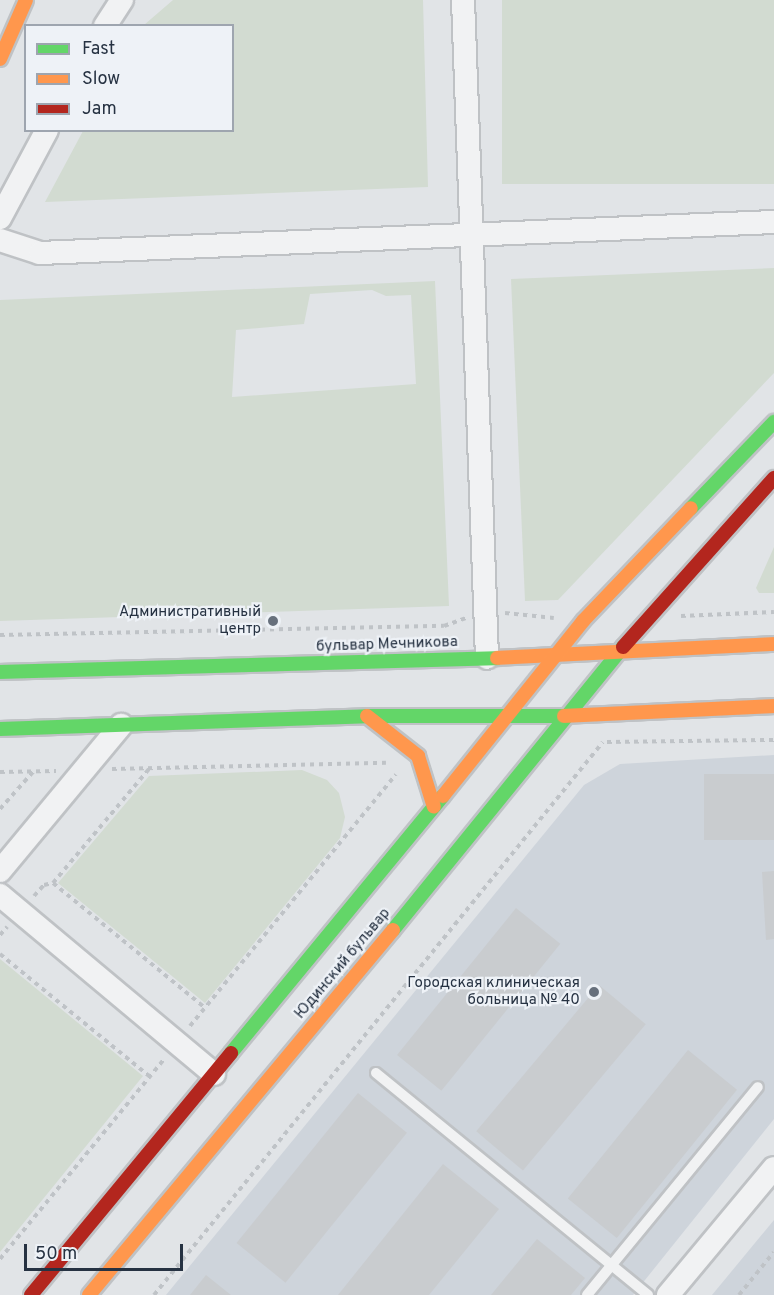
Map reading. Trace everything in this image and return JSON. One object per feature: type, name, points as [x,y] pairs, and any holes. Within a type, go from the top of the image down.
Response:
[{"type":"street","points":[[0,59],[26,0]]},
{"type":"street","points":[[106,24],[122,0]]},
{"type":"street","points":[[463,0],[487,658]]},
{"type":"street","points":[[0,218],[46,132]]},
{"type":"street","points":[[0,240],[40,253],[470,233],[774,222]]},
{"type":"street","name":"Юдинский бульвар","points":[[30,1295],[507,719],[583,621],[774,422]]},
{"type":"street","name":"Юдинский бульвар","points":[[89,1295],[572,714],[645,618],[774,478]]},
{"type":"street","name":"бульвар Мечникова","points":[[0,672],[556,656],[774,644]]},
{"type":"street","points":[[0,729],[367,716],[507,719],[572,714],[774,706]]},
{"type":"street","points":[[367,716],[418,756],[434,807]]},
{"type":"street","points":[[0,871],[121,725]]},
{"type":"street","points":[[0,895],[214,1074]]},
{"type":"street","points":[[669,1295],[774,1168]]},
{"type":"lane","points":[[376,1073],[648,1295]]},
{"type":"lane","points":[[587,1295],[759,1087]]},
{"type":"path","points":[[0,635],[444,626],[486,611],[583,621]]},
{"type":"path","points":[[645,618],[774,612]]},
{"type":"path","points":[[592,742],[774,740]]},
{"type":"path","points":[[154,1295],[603,742]]},
{"type":"path","points":[[0,1259],[404,764],[418,756]]},
{"type":"path","points":[[0,772],[404,764]]},
{"type":"path","points":[[0,935],[44,885],[53,883],[149,769]]},
{"type":"path","points":[[0,809],[33,771]]},
{"type":"path","points":[[53,883],[205,1008]]},
{"type":"path","points":[[0,954],[149,1076]]},
{"type":"path","points":[[739,1295],[774,1252]]},
{"type":"shaded area","points":[[173,0],[423,0],[428,187],[45,202],[82,132],[234,132],[234,24],[145,24]]},
{"type":"shaded area","points":[[502,0],[774,0],[774,184],[502,184]]},
{"type":"shaded area","points":[[774,268],[774,373],[558,600],[525,601],[511,279]]},
{"type":"shaded area","points":[[435,281],[449,606],[0,621],[0,300]],"holes":[[[372,290],[386,296],[411,295],[416,384],[232,397],[236,330],[304,324],[310,294]]]},
{"type":"shaded area","points":[[774,547],[774,593],[759,593],[756,588]]},
{"type":"shaded area","name":"Городская клиническая больница № 40","points":[[774,755],[774,1119],[633,1295],[166,1295],[584,785],[620,764]]},
{"type":"shaded area","points":[[302,770],[327,780],[339,793],[345,817],[340,838],[205,1003],[58,883],[149,776]]},
{"type":"shaded area","points":[[0,959],[143,1076],[0,1252]]},
{"type":"shaded area","points":[[774,1220],[774,1295],[712,1295]]},
{"type":"building","points":[[704,774],[774,774],[774,840],[704,840]]},
{"type":"building","points":[[774,871],[774,939],[766,940],[762,872]]},
{"type":"building","points":[[516,908],[560,944],[441,1091],[397,1055]]},
{"type":"building","points":[[599,985],[646,1024],[523,1171],[476,1131]]},
{"type":"building","points":[[688,1050],[737,1090],[617,1238],[568,1198]]},
{"type":"building","points":[[358,1093],[407,1133],[286,1283],[237,1243]]},
{"type":"building","points":[[443,1164],[499,1209],[429,1295],[338,1295]]},
{"type":"building","points":[[537,1239],[585,1278],[571,1295],[491,1295]]},
{"type":"building","points":[[206,1275],[231,1295],[190,1295]]},
{"type":"traffic: fast","points":[[691,508],[774,422]]},
{"type":"traffic: fast","points":[[393,930],[623,647]]},
{"type":"traffic: fast","points":[[0,672],[497,658]]},
{"type":"traffic: fast","points":[[0,729],[367,716],[564,716]]},
{"type":"traffic: fast","points":[[231,1053],[443,796]]},
{"type":"traffic: slow","points":[[0,59],[26,0]]},
{"type":"traffic: slow","points":[[443,796],[583,621],[691,508]]},
{"type":"traffic: slow","points":[[497,658],[774,644]]},
{"type":"traffic: slow","points":[[564,716],[774,706]]},
{"type":"traffic: slow","points":[[367,716],[418,756],[434,807]]},
{"type":"traffic: slow","points":[[89,1295],[393,930]]},
{"type":"traffic: jam","points":[[623,647],[774,478]]},
{"type":"traffic: jam","points":[[31,1295],[231,1053]]},
{"type":"place","name":"Административный центр","points":[[273,621]]},
{"type":"place","name":"Городская клиническая больница № 40","points":[[594,992]]}]
